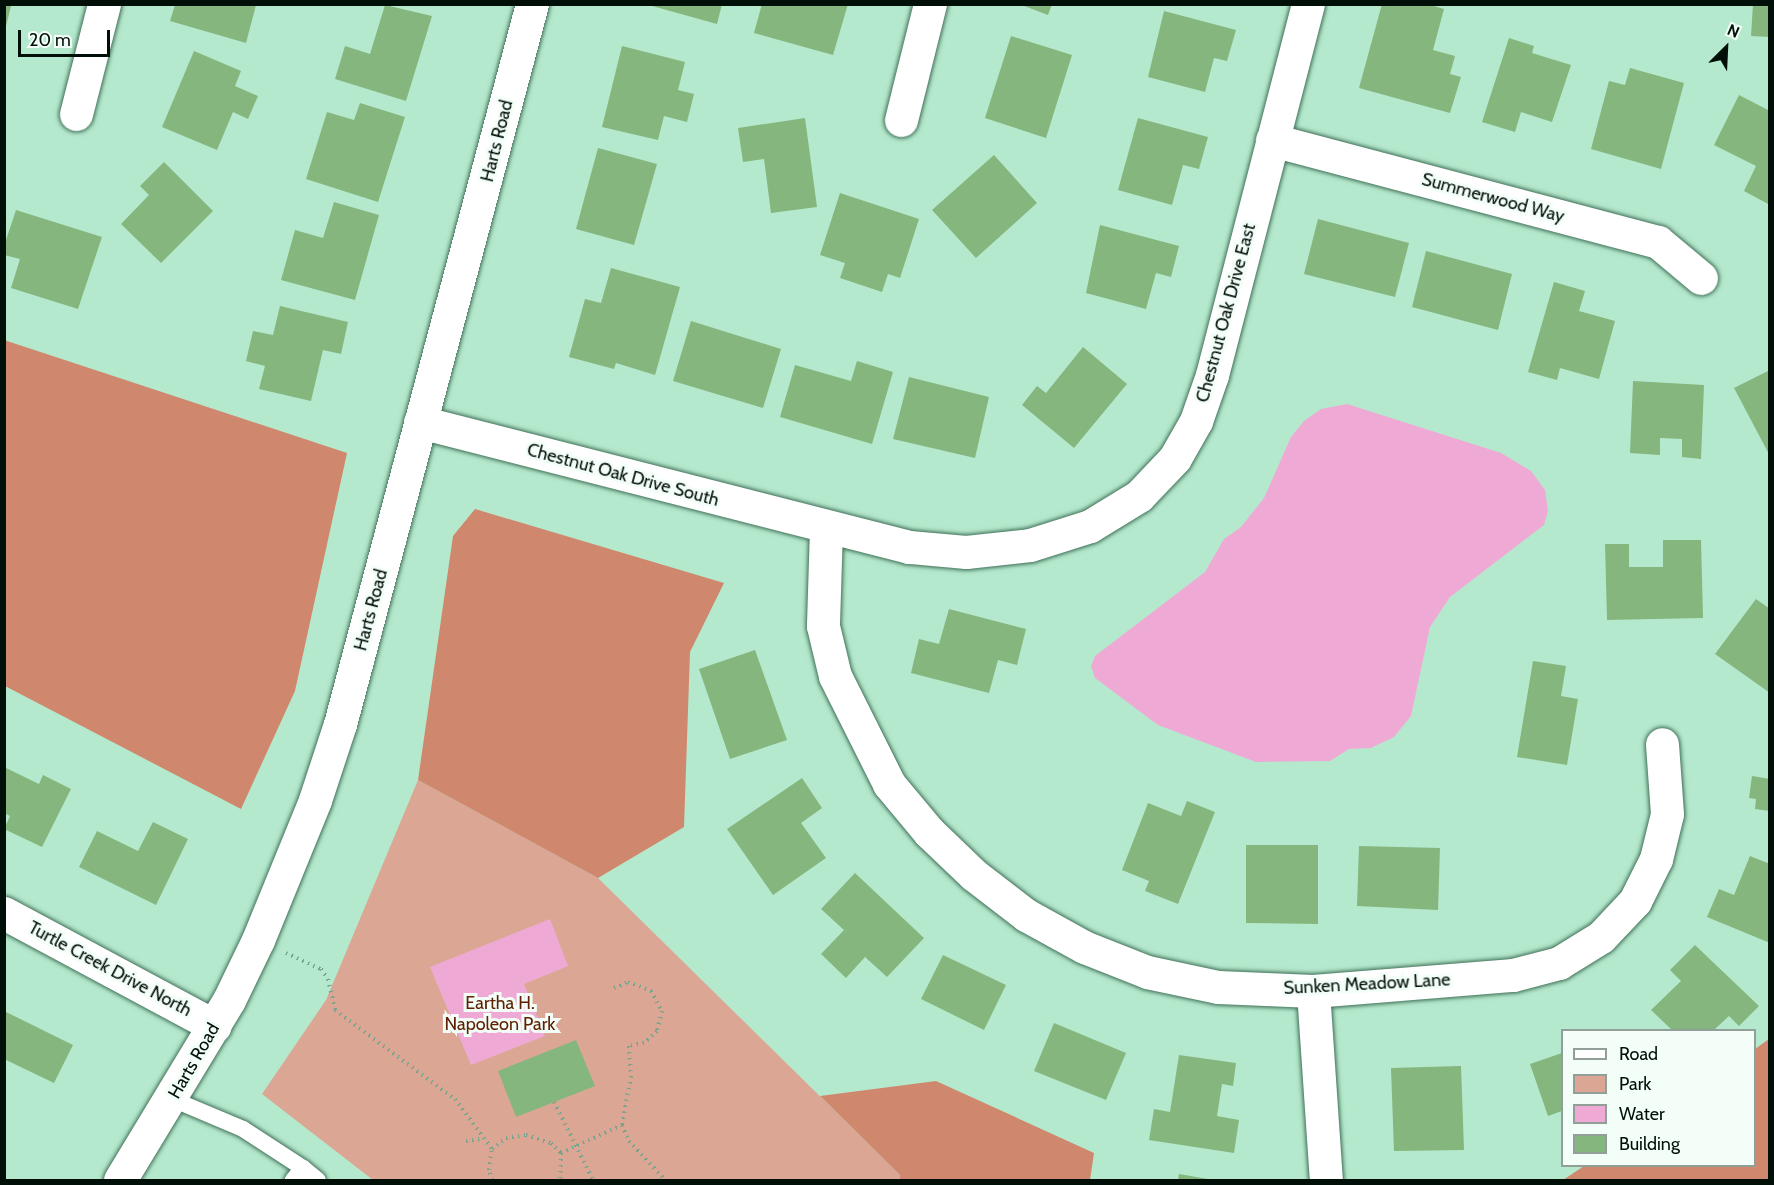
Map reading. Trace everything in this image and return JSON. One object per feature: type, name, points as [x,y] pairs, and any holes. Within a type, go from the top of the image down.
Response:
[{"type":"street","points":[[76,114],[104,4]]},
{"type":"street","name":"Harts Road","points":[[120,1180],[215,1026],[258,940],[318,789],[340,724],[532,4]]},
{"type":"street","points":[[902,120],[930,4]]},
{"type":"street","name":"Chestnut Oak Drive East","points":[[826,528],[909,547],[966,552],[1030,545],[1090,526],[1139,496],[1175,458],[1196,421],[1212,375],[1308,4]]},
{"type":"street","name":"Summerwood Way","points":[[1272,140],[1658,242],[1701,278]]},
{"type":"street","name":"Chestnut Oak Drive South","points":[[420,422],[826,528]]},
{"type":"street","name":"Sunken Meadow Lane","points":[[826,528],[824,626],[835,676],[889,784],[929,832],[967,868],[1026,915],[1084,947],[1147,972],[1218,987],[1313,991],[1513,975],[1559,963],[1601,937],[1635,901],[1656,860],[1667,814],[1662,744]]},
{"type":"street","name":"Turtle Creek Drive North","points":[[4,913],[215,1026]]},
{"type":"street","points":[[1313,991],[1326,1180]]},
{"type":"lane","points":[[172,1099],[243,1129],[298,1174],[318,1180]]},
{"type":"path","points":[[283,951],[321,969],[328,979],[335,1010],[455,1099],[492,1149]]},
{"type":"path","points":[[614,988],[628,982],[651,991],[662,1011],[657,1031],[644,1043],[629,1046],[631,1076],[622,1125],[629,1141],[665,1180]]},
{"type":"path","points":[[554,1102],[593,1180]]},
{"type":"path","points":[[561,1153],[622,1125]]},
{"type":"path","points":[[492,1180],[489,1170],[492,1149],[506,1138],[526,1135],[551,1143],[561,1153],[560,1180]]},
{"type":"path","points":[[466,1141],[483,1138]]},
{"type":"green space","name":"Eartha H. Napoleon Park","points":[[418,780],[598,878],[900,1175],[900,1180],[373,1180],[262,1094],[326,1000]]},
{"type":"shaded area","points":[[4,340],[347,453],[295,691],[241,809],[5,686]]},
{"type":"shaded area","points":[[475,509],[724,583],[690,652],[684,827],[598,878],[418,780],[453,536]]},
{"type":"shaded area","points":[[1769,1039],[1769,1180],[1563,1180],[1582,1167],[1756,1167],[1756,1048]]},
{"type":"shaded area","points":[[936,1081],[1094,1153],[1090,1180],[900,1180],[900,1175],[820,1096]]},
{"type":"water","points":[[1347,404],[1501,453],[1531,471],[1545,490],[1548,511],[1544,525],[1450,597],[1430,627],[1411,716],[1394,737],[1371,748],[1349,749],[1330,761],[1256,762],[1158,725],[1095,678],[1091,666],[1095,656],[1205,572],[1224,539],[1241,527],[1264,498],[1291,437],[1304,421],[1321,409]]},
{"type":"water","points":[[550,919],[568,966],[524,984],[545,1036],[471,1065],[430,967]]},
{"type":"building","points":[[645,4],[722,4],[717,24]]},
{"type":"building","points":[[762,4],[848,4],[833,55],[754,33]]},
{"type":"building","points":[[1019,4],[1052,4],[1048,15]]},
{"type":"building","points":[[1382,4],[1427,4],[1444,9],[1433,50],[1455,56],[1450,74],[1461,77],[1450,113],[1359,88]]},
{"type":"building","points":[[1753,4],[1770,4],[1770,37],[1751,36]]},
{"type":"building","points":[[4,5],[11,6],[5,30],[4,30]]},
{"type":"building","points":[[175,5],[256,5],[246,43],[170,21]]},
{"type":"building","points":[[385,5],[432,16],[406,101],[335,79],[345,46],[370,54]]},
{"type":"building","points":[[1164,11],[1236,30],[1227,61],[1214,58],[1205,92],[1148,77]]},
{"type":"building","points":[[1011,36],[1072,55],[1046,138],[985,118]]},
{"type":"building","points":[[1509,38],[1534,46],[1532,53],[1571,65],[1552,122],[1521,112],[1515,132],[1482,122]]},
{"type":"building","points":[[622,46],[685,62],[678,90],[694,94],[687,122],[664,116],[658,140],[602,127]]},
{"type":"building","points":[[194,51],[241,71],[235,86],[258,96],[248,119],[233,112],[217,150],[162,127]]},
{"type":"building","points":[[1630,68],[1684,83],[1661,169],[1591,149],[1609,81],[1625,85]]},
{"type":"building","points":[[1739,95],[1770,111],[1770,205],[1744,191],[1756,166],[1714,145]]},
{"type":"building","points":[[360,103],[405,117],[378,202],[306,179],[327,112],[354,120]]},
{"type":"building","points":[[805,118],[817,207],[771,213],[764,159],[743,162],[738,128]]},
{"type":"building","points":[[1138,118],[1208,137],[1199,169],[1183,165],[1172,205],[1118,190]]},
{"type":"building","points":[[598,148],[657,164],[634,245],[576,229]]},
{"type":"building","points":[[994,155],[1037,203],[976,258],[932,210]]},
{"type":"building","points":[[164,162],[213,211],[161,263],[121,224],[149,195],[140,186]]},
{"type":"building","points":[[840,193],[919,219],[900,278],[888,274],[882,292],[840,278],[845,263],[820,255]]},
{"type":"building","points":[[334,202],[379,215],[355,300],[281,280],[295,230],[323,238]]},
{"type":"building","points":[[16,210],[102,237],[78,309],[11,288],[20,259],[4,255],[4,246]]},
{"type":"building","points":[[1318,219],[1409,243],[1395,297],[1304,274]]},
{"type":"building","points":[[1100,225],[1179,246],[1171,277],[1156,273],[1146,309],[1086,293]]},
{"type":"building","points":[[1426,251],[1512,274],[1498,330],[1412,307]]},
{"type":"building","points":[[611,268],[680,287],[655,375],[616,363],[614,369],[569,357],[585,299],[601,303]]},
{"type":"building","points":[[1554,282],[1585,291],[1579,311],[1615,321],[1599,379],[1560,368],[1557,380],[1528,372]]},
{"type":"building","points":[[280,306],[348,322],[341,354],[323,350],[311,401],[259,389],[265,366],[246,361],[253,331],[273,335]]},
{"type":"building","points":[[691,321],[781,349],[763,408],[673,381]]},
{"type":"building","points":[[1083,347],[1127,384],[1074,448],[1022,405],[1037,386],[1046,393]]},
{"type":"building","points":[[857,361],[893,372],[872,444],[780,417],[795,365],[851,381]]},
{"type":"building","points":[[1770,370],[1770,456],[1734,388]]},
{"type":"building","points":[[909,377],[989,397],[975,458],[893,439]]},
{"type":"building","points":[[1633,381],[1704,385],[1701,459],[1682,457],[1682,439],[1660,438],[1660,455],[1630,453]]},
{"type":"building","points":[[1663,540],[1701,540],[1703,618],[1607,620],[1605,544],[1629,544],[1629,567],[1663,567]]},
{"type":"building","points":[[1756,599],[1770,609],[1770,693],[1715,654]]},
{"type":"building","points":[[949,609],[1026,629],[1017,665],[998,660],[989,693],[911,673],[919,639],[939,644]]},
{"type":"building","points":[[755,650],[787,740],[730,759],[699,669]]},
{"type":"building","points":[[1533,661],[1566,666],[1561,696],[1578,699],[1567,765],[1517,757]]},
{"type":"building","points":[[4,767],[39,784],[43,775],[71,789],[42,847],[4,829],[10,816],[4,813]]},
{"type":"building","points":[[1752,776],[1770,779],[1770,811],[1755,809],[1756,799],[1749,798]]},
{"type":"building","points":[[802,778],[822,808],[801,823],[826,858],[773,895],[727,829]]},
{"type":"building","points":[[1187,801],[1215,812],[1178,904],[1145,891],[1149,881],[1122,870],[1148,803],[1181,816]]},
{"type":"building","points":[[153,822],[188,839],[156,905],[79,867],[97,831],[138,851]]},
{"type":"building","points":[[1246,845],[1318,845],[1318,924],[1246,923]]},
{"type":"building","points":[[1359,846],[1440,848],[1438,910],[1357,906]]},
{"type":"building","points":[[1750,856],[1770,864],[1770,943],[1707,917],[1719,889],[1734,895]]},
{"type":"building","points":[[855,873],[924,938],[887,977],[865,957],[846,978],[821,954],[844,930],[821,909]]},
{"type":"building","points":[[1695,945],[1759,1006],[1739,1026],[1729,1016],[1715,1029],[1671,1029],[1651,1010],[1681,981],[1670,970]]},
{"type":"building","points":[[943,955],[1006,985],[984,1030],[921,999]]},
{"type":"building","points":[[4,1011],[73,1045],[54,1083],[4,1059]]},
{"type":"building","points":[[1054,1023],[1126,1053],[1106,1100],[1034,1071]]},
{"type":"building","points":[[576,1040],[595,1086],[516,1117],[498,1071]]},
{"type":"building","points":[[1561,1053],[1561,1111],[1548,1116],[1530,1064]]},
{"type":"building","points":[[1179,1055],[1236,1063],[1233,1086],[1222,1084],[1217,1116],[1239,1120],[1234,1153],[1149,1140],[1154,1109],[1170,1112]]},
{"type":"building","points":[[1461,1066],[1464,1150],[1394,1151],[1391,1068]]},
{"type":"building","points":[[1179,1174],[1208,1179],[1178,1180]]}]
